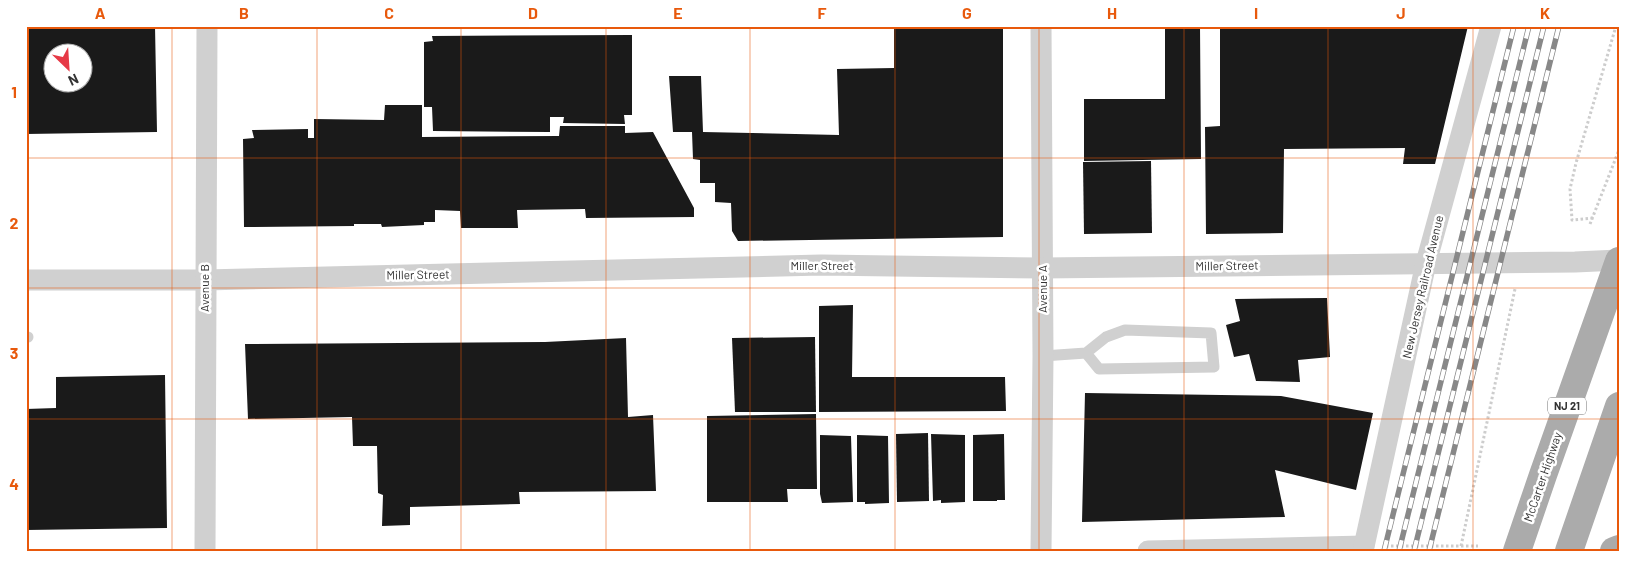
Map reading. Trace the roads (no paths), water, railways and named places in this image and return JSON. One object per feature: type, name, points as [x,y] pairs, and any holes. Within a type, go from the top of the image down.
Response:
[{"type":"main road","name":"McCarter Highway","points":[[1517,551],[1542,475],[1619,261]]},
{"type":"main road","points":[[1569,551],[1619,406]]},
{"type":"main road","points":[[1614,551],[1619,549]]},
{"type":"street","name":"Avenue B","points":[[205,551],[207,26]]},
{"type":"street","name":"Avenue A","points":[[1041,26],[1042,551]]},
{"type":"street","name":"New Jersey Railroad Avenue","points":[[1363,548],[1426,263],[1491,26]]},
{"type":"street","name":"Miller Street","points":[[26,280],[205,280],[821,265],[1042,268],[1619,261]]},
{"type":"street","points":[[1148,551],[1363,548]]},
{"type":"street","points":[[1033,551],[1042,551]]},
{"type":"lane","points":[[1043,356],[1086,353],[1106,337],[1126,330],[1211,333],[1214,367],[1099,369],[1086,353]]},
{"type":"railway","points":[[1384,551],[1514,26]]},
{"type":"railway","points":[[1399,551],[1529,26]]},
{"type":"railway","points":[[1414,551],[1544,26]]},
{"type":"railway","points":[[1429,551],[1559,26]]}]
